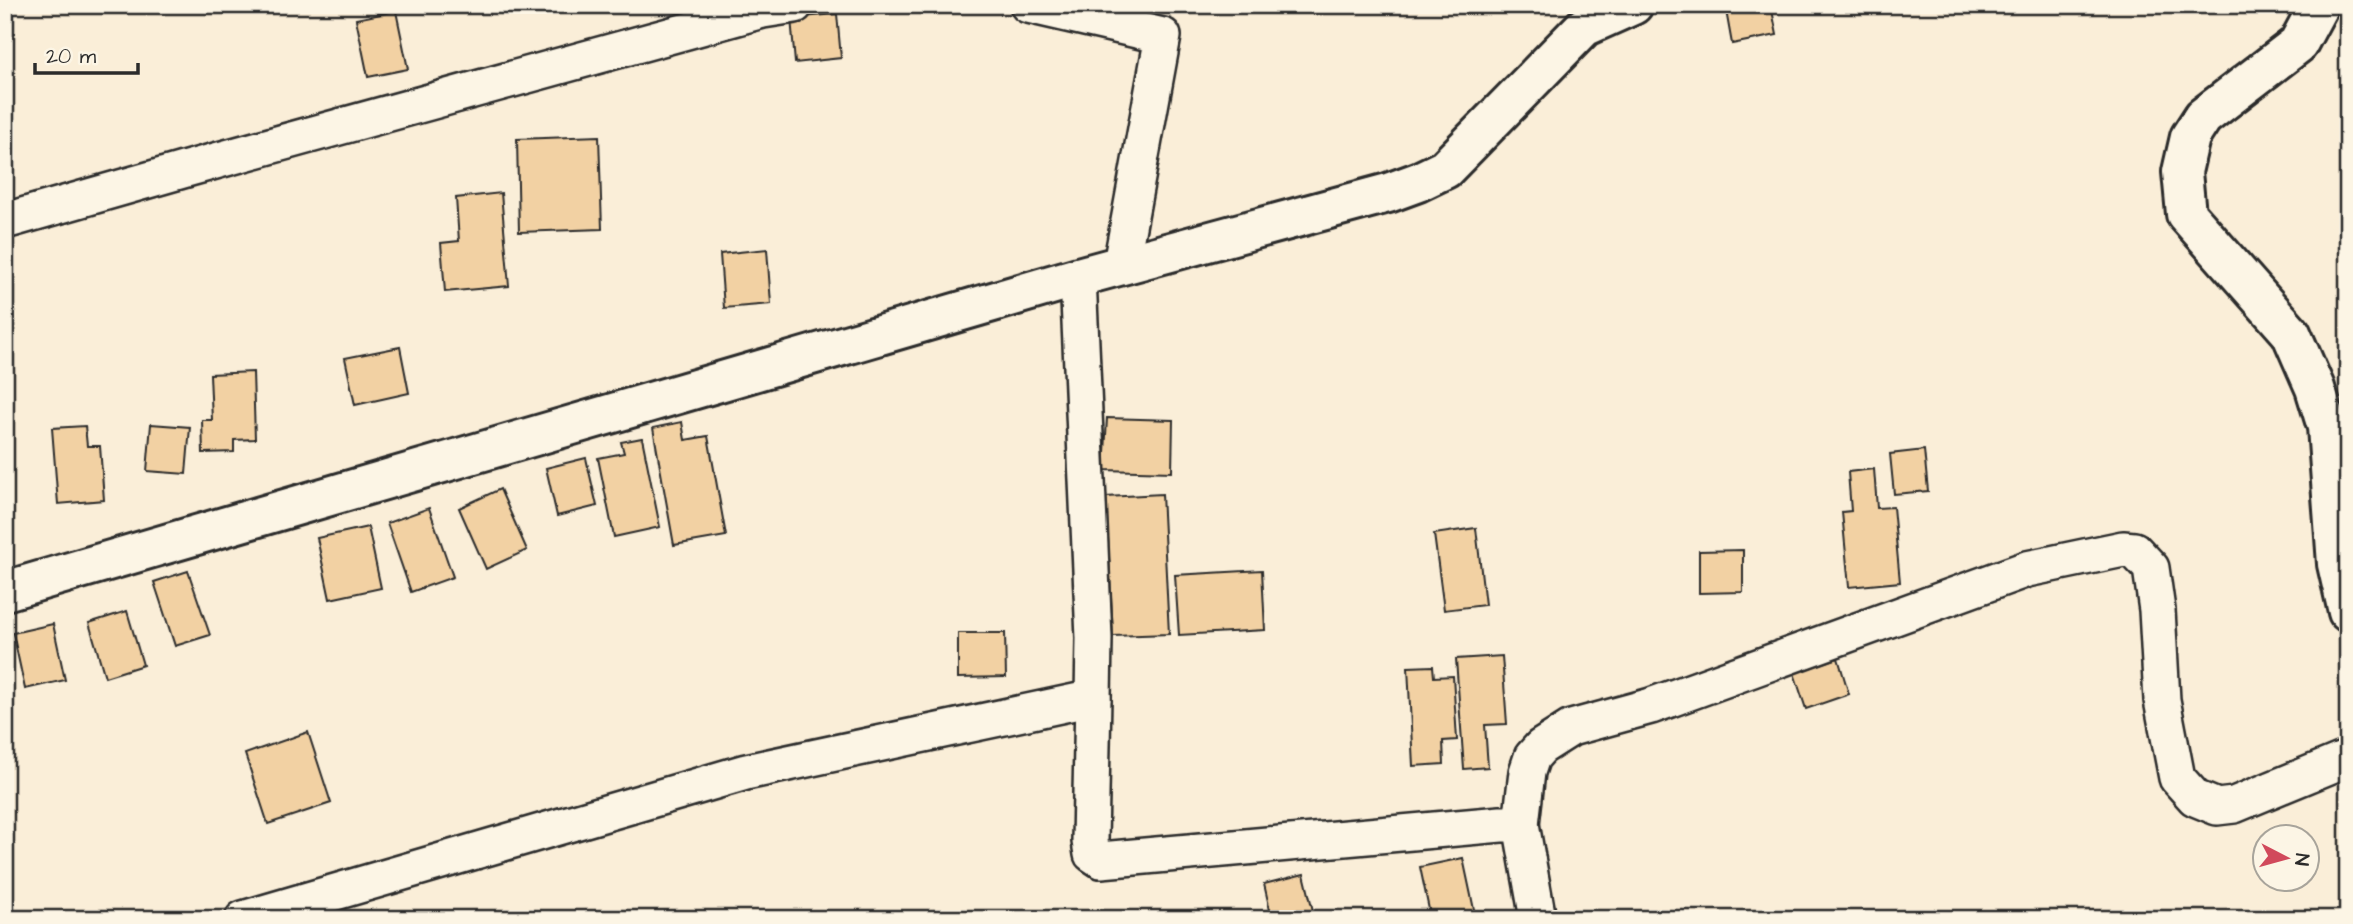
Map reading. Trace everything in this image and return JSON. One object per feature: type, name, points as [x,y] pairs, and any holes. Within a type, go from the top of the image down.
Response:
[{"type":"street","points":[[5,221],[736,18],[794,5]]},
{"type":"street","points":[[1028,5],[1163,36],[1121,265]]},
{"type":"street","points":[[5,590],[1078,277],[1418,183],[1445,169],[1584,27],[1633,5]]},
{"type":"street","points":[[2319,5],[2298,44],[2203,117],[2190,137],[2182,172],[2186,214],[2291,333],[2315,388],[2327,427],[2336,564],[2348,612]]},
{"type":"street","points":[[1078,277],[1094,638],[1090,841],[1092,854],[1101,860],[1521,824]]},
{"type":"street","points":[[1538,919],[1521,824],[1527,772],[1532,757],[1541,747],[1571,728],[1664,701],[2027,569],[2123,549],[2134,550],[2151,569],[2157,610],[2162,700],[2177,778],[2195,798],[2217,807],[2234,805],[2348,758]]},
{"type":"street","points":[[243,919],[734,775],[1093,698]]},
{"type":"building","points":[[1725,5],[1771,5],[1777,35],[1732,44]]},
{"type":"building","points":[[396,11],[408,69],[368,77],[356,19]]},
{"type":"building","points":[[837,14],[841,58],[795,63],[791,18]]},
{"type":"building","points":[[599,136],[602,229],[519,232],[517,139]]},
{"type":"building","points":[[501,193],[509,286],[445,292],[441,243],[459,241],[456,198]]},
{"type":"building","points":[[767,249],[771,304],[724,308],[720,254]]},
{"type":"building","points":[[400,347],[409,393],[355,405],[345,358]]},
{"type":"building","points":[[253,372],[255,439],[234,440],[234,452],[203,453],[202,420],[212,420],[210,374]]},
{"type":"building","points":[[1107,418],[1173,420],[1172,472],[1104,470]]},
{"type":"building","points":[[682,422],[685,440],[708,436],[726,536],[674,545],[653,428]]},
{"type":"building","points":[[151,424],[190,427],[186,474],[147,471]]},
{"type":"building","points":[[85,426],[87,446],[100,446],[104,500],[58,504],[52,428]]},
{"type":"building","points":[[642,438],[660,527],[614,537],[598,458],[624,453],[621,442]]},
{"type":"building","points":[[1924,450],[1928,491],[1894,494],[1890,454]]},
{"type":"building","points":[[586,458],[597,506],[557,516],[546,468]]},
{"type":"building","points":[[1874,469],[1877,508],[1893,507],[1900,582],[1849,587],[1842,512],[1851,511],[1848,472]]},
{"type":"building","points":[[500,489],[527,550],[486,569],[459,508]]},
{"type":"building","points":[[1162,494],[1169,634],[1113,636],[1106,497]]},
{"type":"building","points":[[429,508],[453,577],[411,592],[387,523]]},
{"type":"building","points":[[368,527],[381,588],[330,599],[317,538]]},
{"type":"building","points":[[1476,528],[1485,605],[1444,610],[1434,534]]},
{"type":"building","points":[[1743,550],[1743,592],[1699,593],[1699,551]]},
{"type":"building","points":[[1262,570],[1265,630],[1179,635],[1175,575]]},
{"type":"building","points":[[188,571],[210,635],[175,646],[154,582]]},
{"type":"building","points":[[127,611],[143,665],[105,677],[89,623]]},
{"type":"building","points":[[53,624],[65,680],[25,689],[13,633]]},
{"type":"building","points":[[958,633],[1005,633],[1006,677],[958,678]]},
{"type":"building","points":[[1502,656],[1507,724],[1485,725],[1488,767],[1464,769],[1456,659]]},
{"type":"building","points":[[1838,658],[1849,694],[1806,709],[1794,673]]},
{"type":"building","points":[[1433,666],[1434,677],[1453,676],[1457,740],[1443,741],[1444,764],[1413,766],[1408,667]]},
{"type":"building","points":[[308,732],[331,803],[268,824],[245,754]]},
{"type":"building","points":[[1463,858],[1476,919],[1431,919],[1420,867]]},
{"type":"building","points":[[1304,874],[1315,919],[1272,919],[1264,884]]}]
